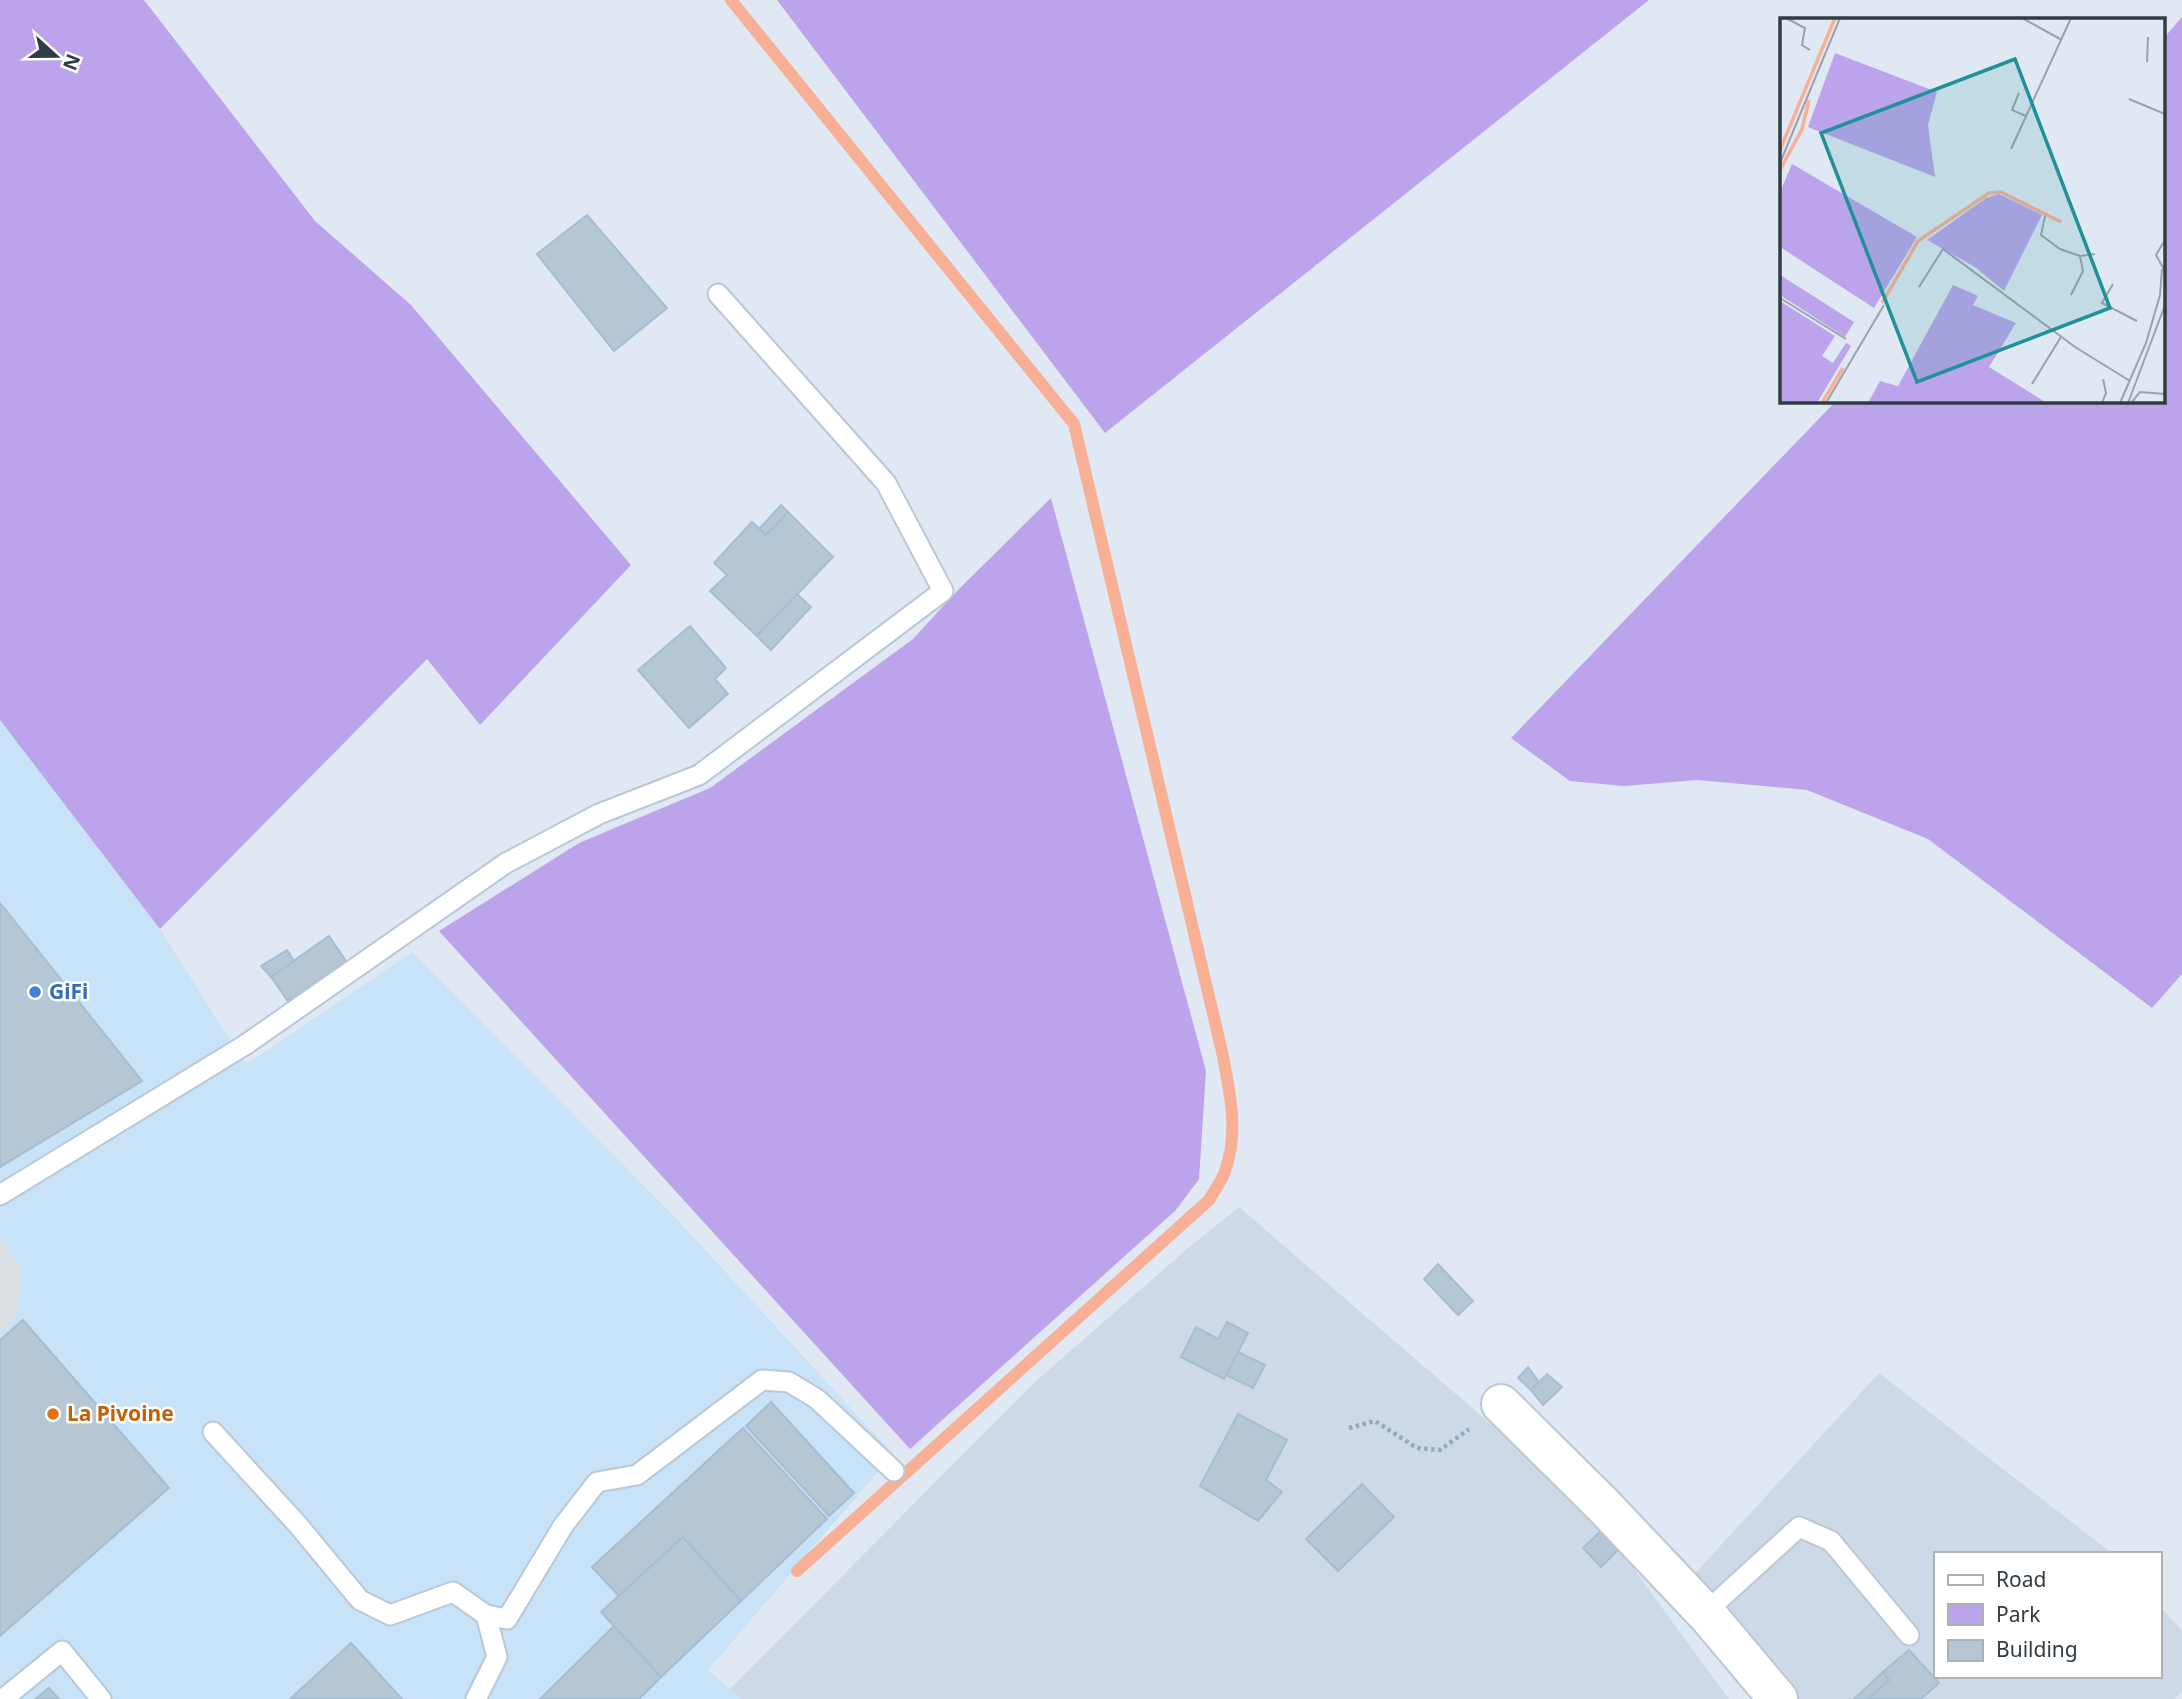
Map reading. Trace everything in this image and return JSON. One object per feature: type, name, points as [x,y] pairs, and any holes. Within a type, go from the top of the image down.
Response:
[{"type":"street","points":[[1501,1404],[1605,1506],[1710,1618],[1778,1699]]},
{"type":"lane","points":[[0,1195],[245,1045],[506,863],[599,814],[699,775],[943,591],[886,483],[718,294]]},
{"type":"lane","points":[[213,1432],[298,1525],[360,1600],[390,1615],[453,1592],[486,1615],[507,1619],[563,1526],[597,1482],[637,1475],[762,1380],[789,1382],[817,1399],[894,1471]]},
{"type":"lane","points":[[1710,1618],[1719,1600],[1799,1527],[1831,1541],[1909,1635]]},
{"type":"lane","points":[[476,1699],[497,1657],[486,1615]]},
{"type":"lane","points":[[3,1699],[62,1651],[101,1699]]},
{"type":"path","points":[[1349,1428],[1375,1422],[1417,1448],[1440,1450],[1501,1404]]},
{"type":"shaded area","points":[[0,720],[160,929],[247,1064],[412,952],[673,1215],[893,1454],[708,1670],[741,1699],[0,1699]]},
{"type":"shaded area","points":[[1239,1207],[1507,1438],[1622,1547],[1638,1575],[1729,1699],[741,1699],[730,1689],[1036,1381]]},
{"type":"shaded area","points":[[0,1240],[20,1266],[18,1316],[0,1332]]},
{"type":"shaded area","points":[[1879,1373],[2110,1552],[1934,1552],[1934,1678],[2161,1678],[2161,1607],[2182,1631],[2182,1692],[2175,1699],[1784,1699],[1689,1580]]},
{"type":"green space","points":[[0,0],[144,0],[315,221],[411,305],[631,565],[480,725],[427,659],[160,929],[0,720]]},
{"type":"green space","points":[[777,0],[1649,0],[1105,433]]},
{"type":"green space","points":[[2182,17],[2182,974],[2152,1008],[1928,839],[1807,790],[1697,780],[1624,786],[1570,781],[1511,738],[1835,402],[2164,402],[2164,38]]},
{"type":"green space","points":[[1051,498],[1206,1071],[1199,1179],[1176,1210],[910,1449],[439,931],[579,843],[710,788],[913,639],[958,590]]},
{"type":"building","points":[[587,215],[667,308],[614,351],[537,254]]},
{"type":"building","points":[[781,505],[788,512],[766,535],[759,529]]},
{"type":"building","points":[[788,512],[833,557],[757,636],[710,591],[727,575],[714,563],[752,522],[766,535]]},
{"type":"building","points":[[797,594],[811,607],[771,650],[757,636]]},
{"type":"building","points":[[690,626],[726,668],[715,679],[728,694],[689,728],[638,670]]},
{"type":"building","name":"GiFi","points":[[0,903],[142,1081],[0,1167]]},
{"type":"building","points":[[329,936],[346,961],[288,1001],[271,977]]},
{"type":"building","points":[[287,950],[294,961],[271,977],[261,966]]},
{"type":"building","points":[[1438,1264],[1473,1301],[1458,1315],[1424,1279]]},
{"type":"building","name":"La Pivoine","points":[[23,1320],[169,1488],[0,1636],[0,1340]]},
{"type":"building","points":[[1227,1322],[1248,1333],[1224,1379],[1181,1357],[1196,1327],[1218,1339]]},
{"type":"building","points":[[1238,1352],[1265,1365],[1253,1388],[1226,1375]]},
{"type":"building","points":[[1528,1367],[1539,1382],[1531,1390],[1518,1378]]},
{"type":"building","points":[[1547,1374],[1562,1387],[1543,1405],[1531,1390]]},
{"type":"building","points":[[771,1402],[854,1493],[829,1516],[746,1426]]},
{"type":"building","points":[[1238,1414],[1287,1440],[1266,1480],[1282,1492],[1258,1521],[1200,1486]]},
{"type":"building","points":[[743,1428],[827,1519],[741,1601],[683,1537],[619,1596],[592,1567]]},
{"type":"building","points":[[1362,1484],[1394,1517],[1338,1571],[1306,1539]]},
{"type":"building","points":[[1602,1530],[1620,1548],[1601,1567],[1583,1548]]},
{"type":"building","points":[[683,1537],[741,1601],[661,1677],[601,1612]]},
{"type":"building","points":[[614,1626],[661,1677],[639,1699],[540,1699]]},
{"type":"building","points":[[351,1643],[402,1699],[290,1699]]},
{"type":"building","points":[[1909,1650],[1939,1683],[1921,1699],[1868,1699],[1889,1680],[1883,1672]]},
{"type":"building","points":[[1883,1672],[1889,1680],[1868,1699],[1854,1699]]},
{"type":"building","points":[[49,1688],[59,1699],[35,1699]]},
{"type":"waterway","points":[[731,0],[1074,424],[1223,1056],[1232,1114],[1229,1157],[1222,1178],[1209,1200],[797,1571]]},
{"type":"place","name":"GiFi","points":[[35,992]]},
{"type":"place","name":"La Pivoine","points":[[53,1414]]}]
